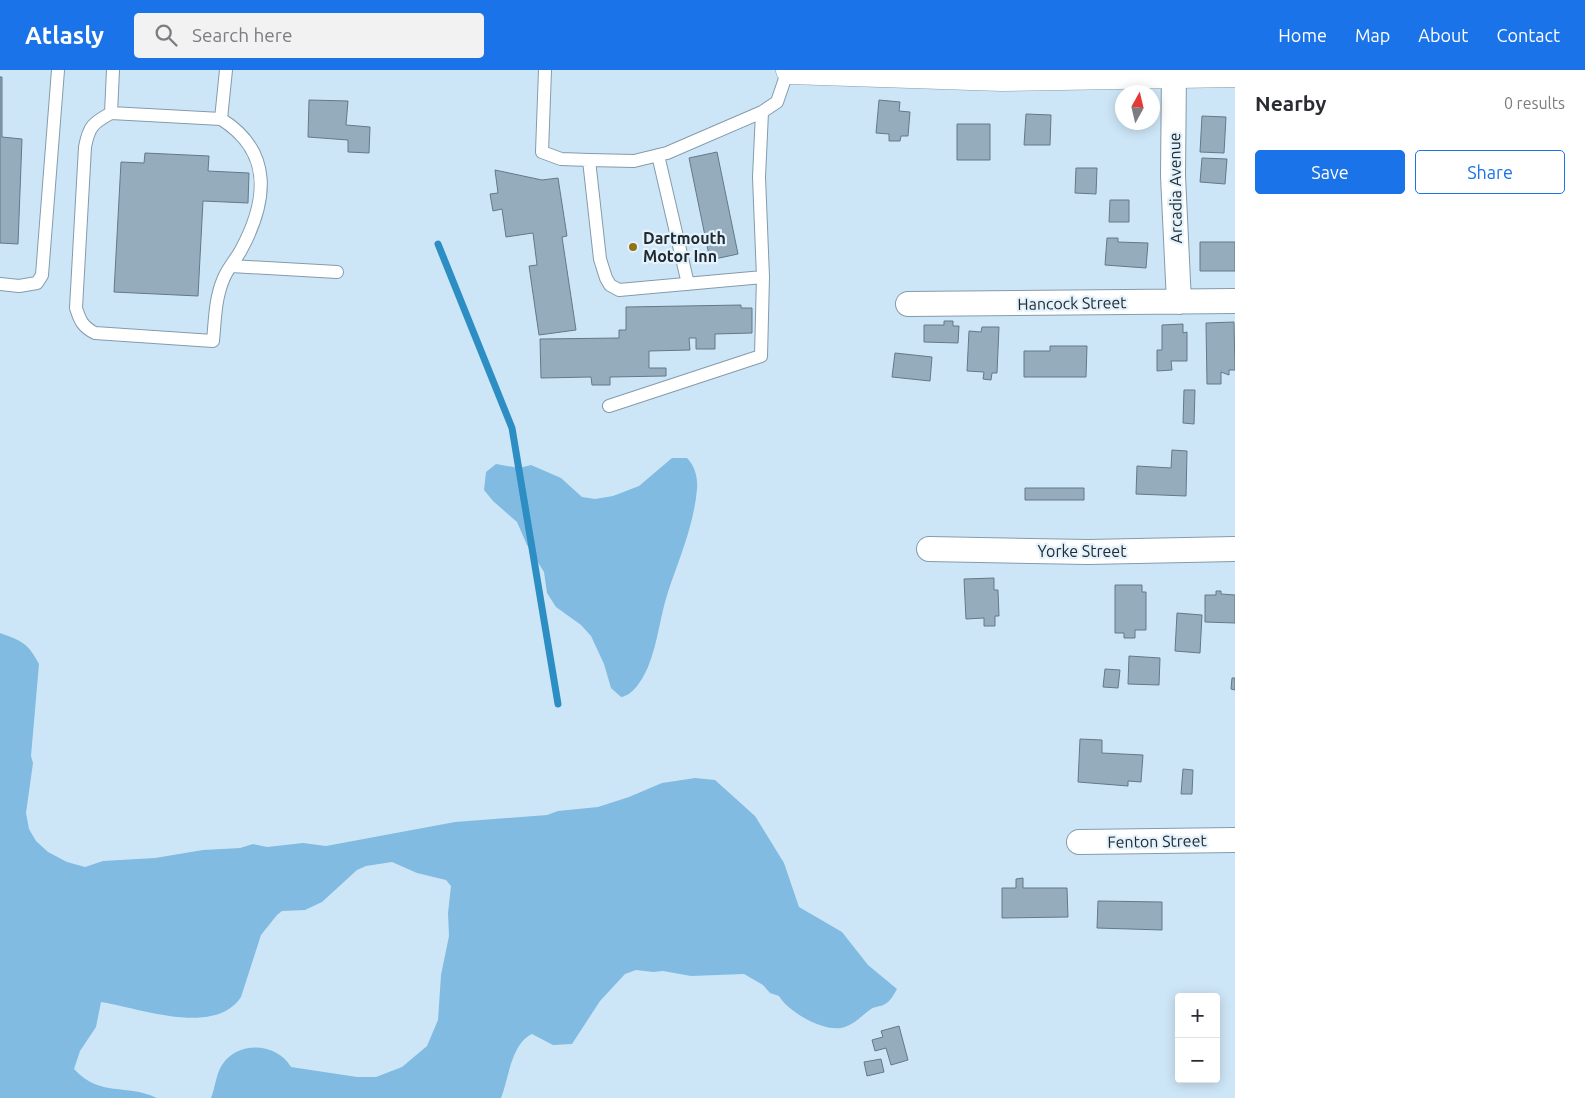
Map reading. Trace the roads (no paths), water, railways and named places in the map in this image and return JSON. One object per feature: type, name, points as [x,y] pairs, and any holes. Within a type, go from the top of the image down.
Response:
[{"type":"main road","points":[[789,70],[1002,77],[1174,72],[1235,73]]},
{"type":"street","name":"Arcadia Avenue","points":[[1174,72],[1173,176],[1179,302]]},
{"type":"street","name":"Hancock Street","points":[[908,304],[1235,301]]},
{"type":"street","name":"Yorke Street","points":[[929,549],[1088,552],[1235,549]]},
{"type":"street","name":"Fenton Street","points":[[1079,842],[1235,840]]},
{"type":"lane","points":[[0,284],[19,286],[37,283],[42,274],[58,70]]},
{"type":"lane","points":[[111,113],[113,70]]},
{"type":"lane","points":[[221,119],[226,70]]},
{"type":"lane","points":[[545,70],[542,152],[561,159],[589,160],[634,160],[658,155],[762,112],[777,102],[789,70]]},
{"type":"lane","points":[[609,406],[760,356],[763,277],[759,177],[762,112]]},
{"type":"lane","points":[[111,113],[221,119],[234,127],[246,142],[262,171],[261,196],[256,217],[222,282],[216,306],[213,341],[95,333],[84,328],[76,308],[85,147],[89,129],[111,113]]},
{"type":"lane","points":[[658,155],[688,284]]},
{"type":"lane","points":[[589,160],[600,260],[610,285],[619,290],[763,277]]},
{"type":"lane","points":[[230,266],[337,272]]},
{"type":"waterway","points":[[438,244],[512,428],[558,704]]},
{"type":"place","name":"Dartmouth Motor Inn","points":[[633,247]]}]
